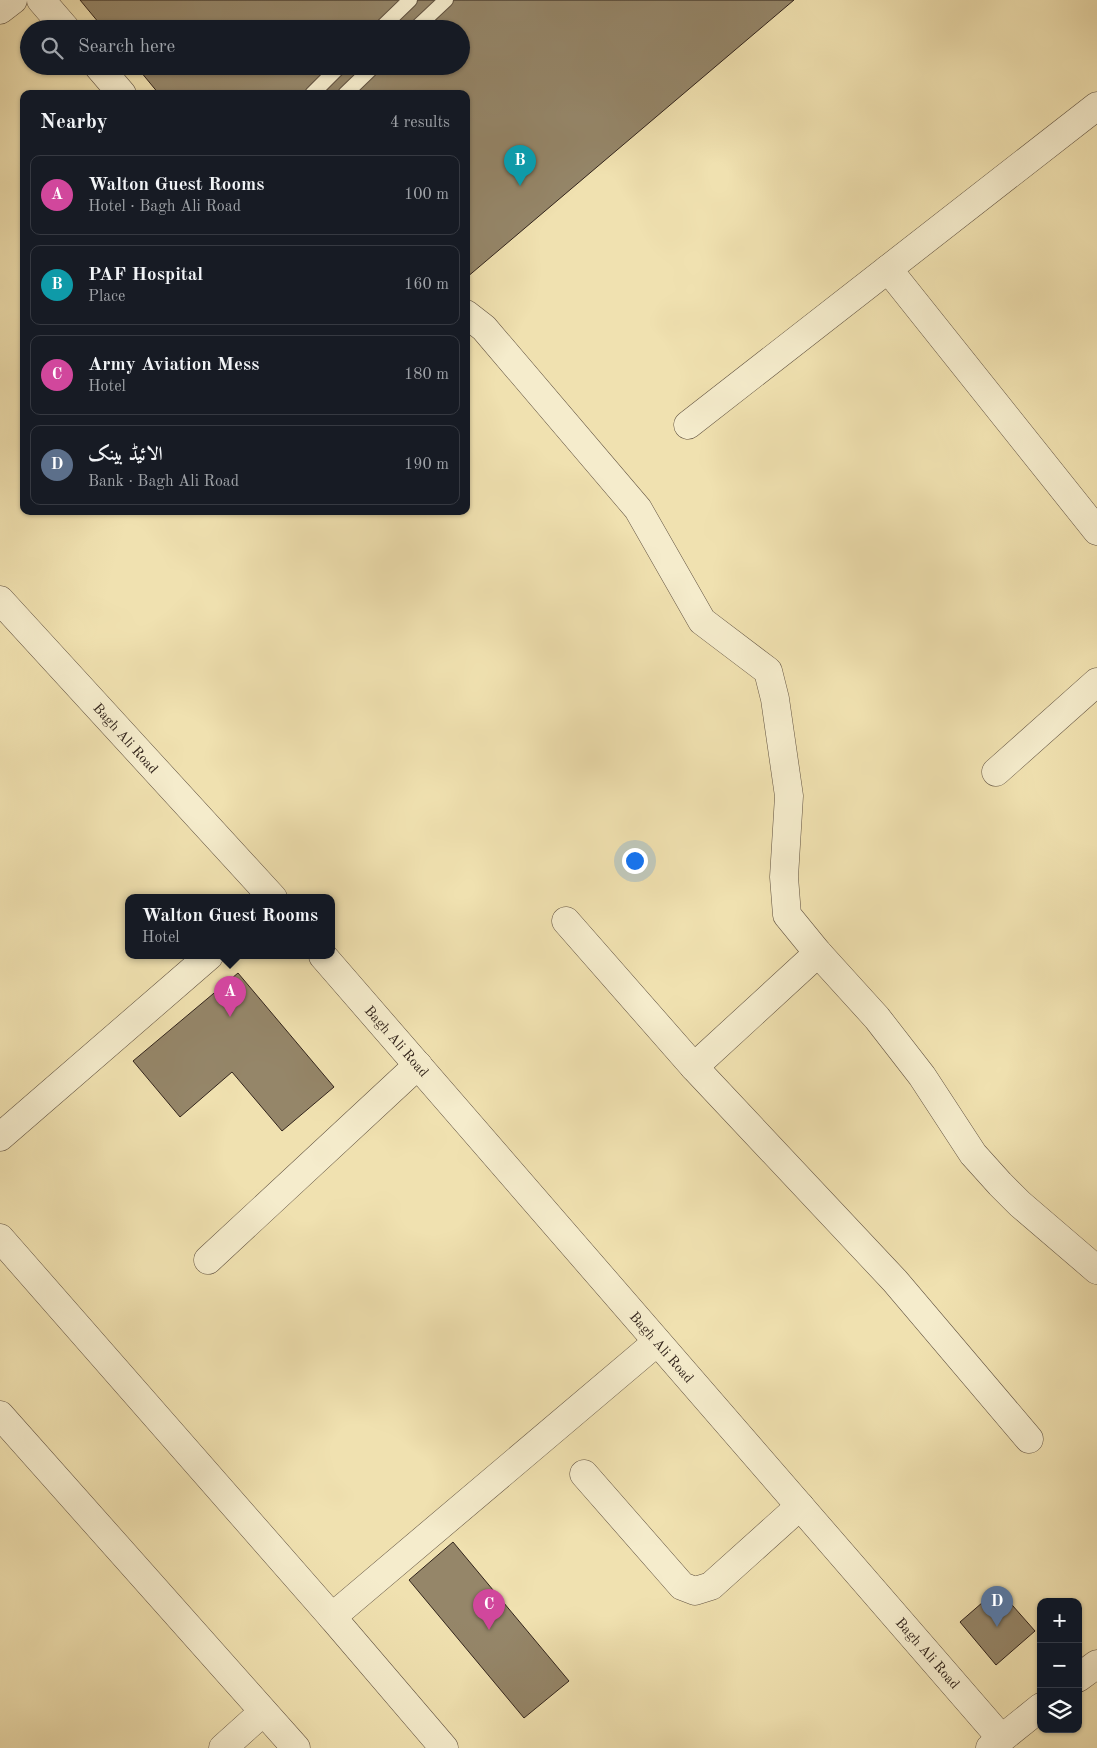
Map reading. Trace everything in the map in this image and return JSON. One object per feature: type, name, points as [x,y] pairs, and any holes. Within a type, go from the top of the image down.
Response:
[{"type":"street","points":[[0,10],[14,0]]},
{"type":"street","points":[[40,0],[58,20]]},
{"type":"street","points":[[106,75],[119,90]]},
{"type":"street","points":[[688,425],[1097,106]]},
{"type":"street","points":[[888,269],[1097,531]]},
{"type":"street","points":[[470,317],[484,328],[638,509],[702,621],[768,671],[775,699],[788,796],[784,877],[787,915],[818,953],[877,1018],[922,1076],[973,1154],[1020,1204],[1097,1270]]},
{"type":"street","name":"Bagh Ali Road","points":[[2,604],[269,894]]},
{"type":"street","points":[[996,772],[1097,682]]},
{"type":"street","points":[[566,921],[694,1067],[895,1281],[1029,1439]]},
{"type":"street","points":[[694,1067],[818,953]]},
{"type":"street","points":[[0,1137],[206,959]]},
{"type":"street","name":"Bagh Ali Road","points":[[326,959],[800,1506],[996,1743]]},
{"type":"street","points":[[208,1260],[418,1065]]},
{"type":"street","points":[[0,1238],[332,1617],[444,1748]]},
{"type":"street","points":[[332,1617],[657,1342]]},
{"type":"street","points":[[0,1415],[296,1748]]},
{"type":"street","points":[[584,1474],[682,1586],[695,1591],[711,1586],[800,1506]]},
{"type":"street","points":[[1082,1675],[1097,1664]]},
{"type":"street","points":[[996,1743],[1037,1711]]},
{"type":"street","points":[[223,1748],[263,1712]]},
{"type":"lane","points":[[389,20],[410,0]]},
{"type":"lane","points":[[425,20],[446,0]]},
{"type":"lane","points":[[316,90],[331,75]]},
{"type":"lane","points":[[349,90],[365,75]]},
{"type":"building","points":[[80,0],[794,0],[470,275],[470,90],[156,90],[143,75],[470,75],[470,20],[97,20]]},
{"type":"building","points":[[238,973],[334,1087],[282,1131],[232,1072],[180,1117],[133,1061]]},
{"type":"building","points":[[453,1542],[569,1681],[524,1718],[409,1580]]},
{"type":"building","points":[[998,1589],[1035,1631],[996,1665],[960,1622]]},
{"type":"place","name":"PAF Hospital","points":[[520,186]]},
{"type":"place","name":"Walton Guest Rooms","points":[[230,1017]]},
{"type":"place","name":"الائیڈ بینک","points":[[997,1627]]},
{"type":"place","name":"Army Aviation Mess","points":[[489,1630]]}]
